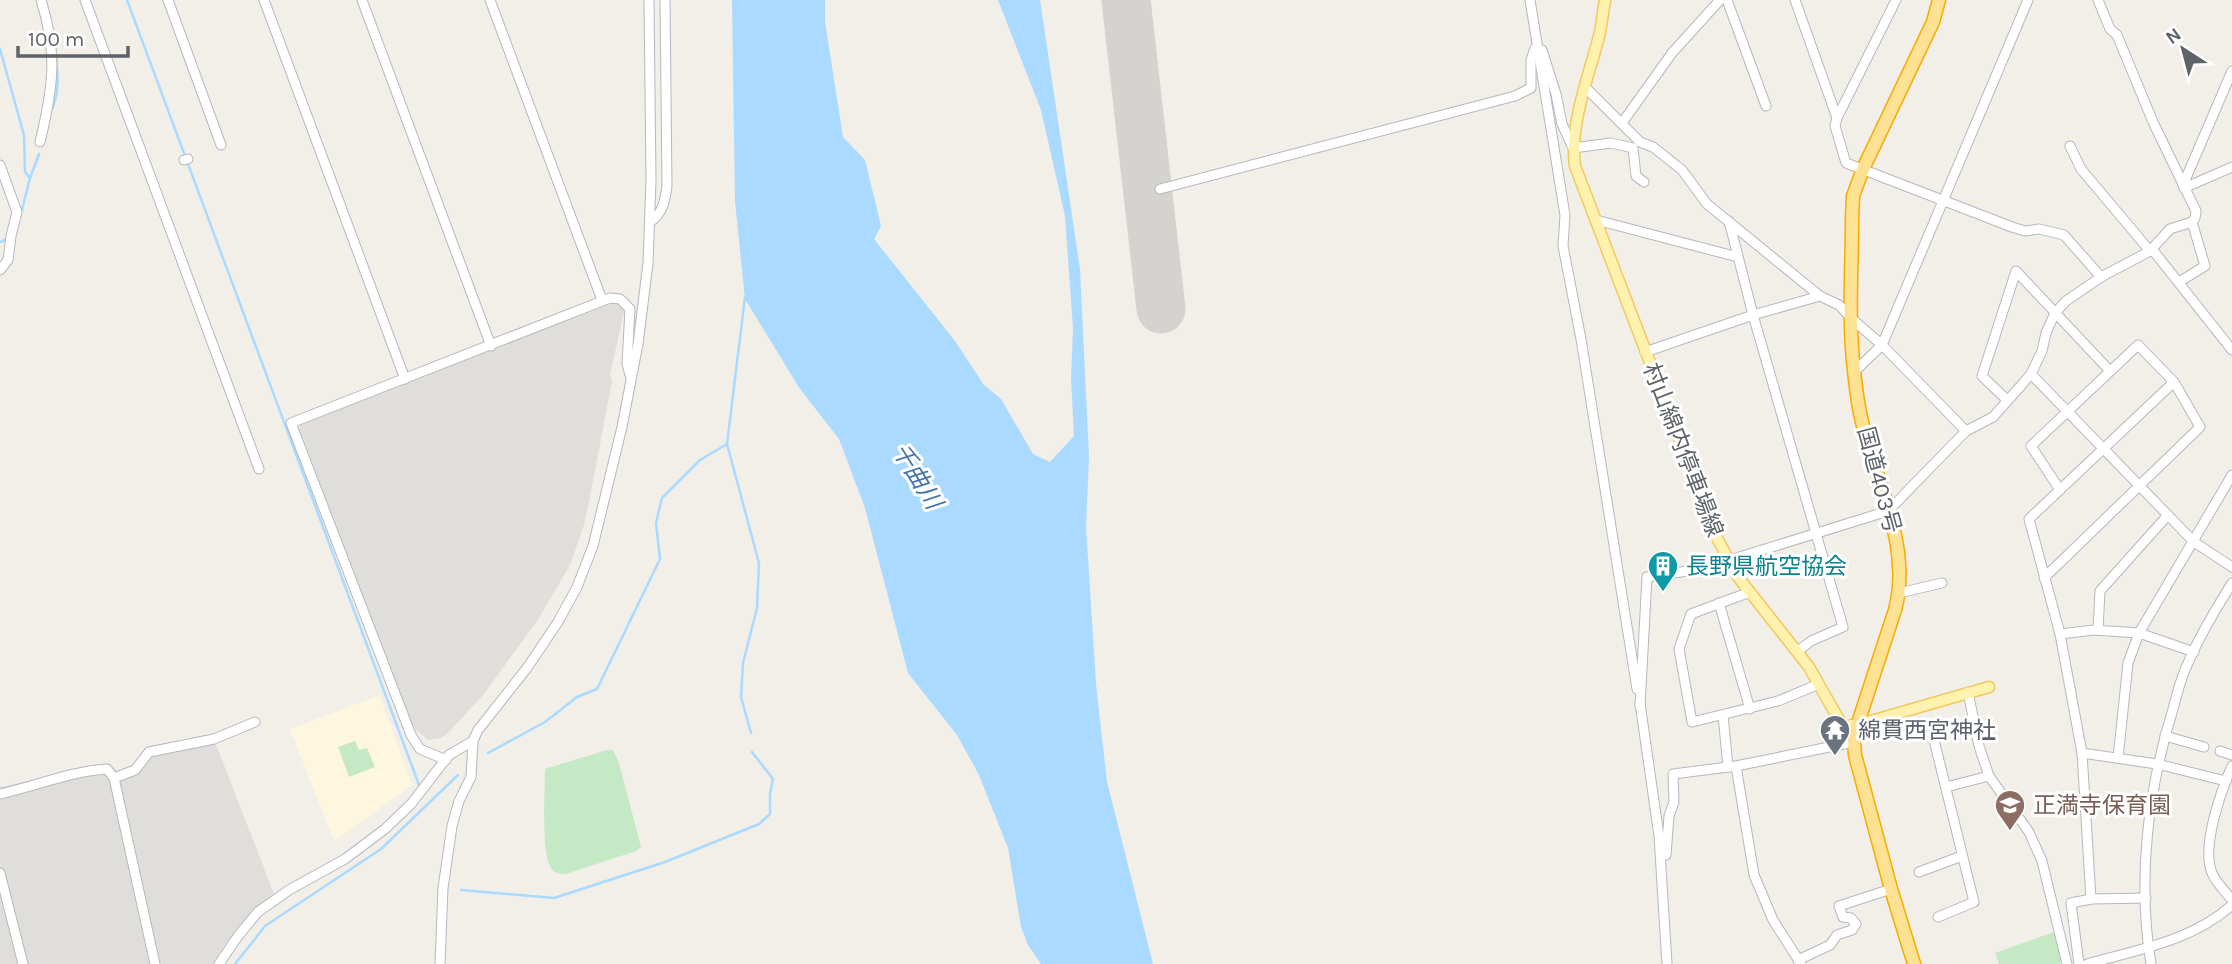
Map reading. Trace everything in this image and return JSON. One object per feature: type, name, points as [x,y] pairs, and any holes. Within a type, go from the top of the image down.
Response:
[{"type":"highway","name":"国道403号","points":[[1914,964],[1855,755],[1857,723],[1899,593],[1900,573],[1888,511],[1864,431],[1854,372],[1853,196],[1863,169],[1933,22],[1939,0]]},
{"type":"main road","name":"村山綿内停車場線","points":[[1605,0],[1573,148],[1575,166],[1717,538],[1728,561],[1750,592],[1798,651],[1843,727]]},
{"type":"main road","points":[[1843,727],[1989,687]]},
{"type":"street","points":[[40,142],[50,102],[53,69],[49,25],[41,0]]},
{"type":"street","points":[[85,0],[259,469]]},
{"type":"street","points":[[168,0],[222,145]]},
{"type":"street","points":[[264,0],[405,379]]},
{"type":"street","points":[[362,0],[491,346]]},
{"type":"street","points":[[490,0],[602,300]]},
{"type":"street","points":[[440,964],[443,888],[452,826],[459,801],[471,777],[473,741],[478,730],[534,657],[577,587],[593,546],[632,380],[649,263],[649,0]]},
{"type":"street","points":[[650,222],[664,204],[667,186],[665,0]]},
{"type":"street","points":[[1530,0],[1565,215],[1563,246],[1585,365],[1662,857],[1667,964]]},
{"type":"street","points":[[1622,122],[1672,53],[1720,0]]},
{"type":"street","points":[[1727,0],[1766,106]]},
{"type":"street","points":[[1796,0],[1837,118]]},
{"type":"street","points":[[1896,0],[1837,118],[1835,126],[1846,163],[2025,231],[2039,229],[2064,235],[2101,277]]},
{"type":"street","points":[[1854,372],[1882,345],[2028,0]]},
{"type":"street","points":[[1640,706],[1647,577],[1701,569],[1888,511],[1966,431],[1993,417],[2031,374],[2055,313],[2066,301],[2101,277],[2151,250],[2170,229],[2192,222],[2196,218],[2196,211],[2153,122],[2117,35],[2110,29],[2098,0]]},
{"type":"street","points":[[1537,43],[1543,51],[1562,124],[1573,148],[1611,143],[1633,148],[1636,176],[1644,182]]},
{"type":"street","points":[[1160,189],[1515,96],[1531,88],[1531,60],[1537,43]]},
{"type":"street","points":[[2184,187],[2232,71]]},
{"type":"street","points":[[1585,87],[1640,142],[1653,147],[1682,170],[1707,204],[1820,296],[1839,305],[1966,431]]},
{"type":"street","points":[[2070,146],[2081,169],[2179,282],[2232,350]]},
{"type":"street","points":[[0,165],[17,212],[8,260],[0,270]]},
{"type":"street","points":[[2184,187],[2232,167]]},
{"type":"street","points":[[1595,220],[1738,257]]},
{"type":"street","points":[[1729,221],[1753,315],[1843,627],[1811,641],[1798,651]]},
{"type":"street","points":[[2179,282],[2205,266],[2192,222]]},
{"type":"street","points":[[2007,400],[1982,376],[2016,271],[2110,371]]},
{"type":"street","points":[[1645,352],[1753,315],[1820,296]]},
{"type":"street","points":[[446,760],[421,749],[411,735],[291,423],[610,298],[620,299],[630,309],[627,364],[632,380]]},
{"type":"street","points":[[2044,578],[2200,427],[2174,382],[2138,345],[2031,446],[2060,490]]},
{"type":"street","points":[[2031,374],[2194,542],[2232,567]]},
{"type":"street","points":[[2091,899],[2082,752],[2060,634],[2029,519],[2174,382]]},
{"type":"street","points":[[2118,758],[2128,663],[2139,633],[2232,475]]},
{"type":"street","points":[[2098,630],[2100,591],[2168,515]]},
{"type":"street","points":[[1899,593],[1941,583]]},
{"type":"street","points":[[2151,964],[2146,898],[2147,852],[2157,764],[2187,664],[2232,583]]},
{"type":"street","points":[[1750,592],[1691,614],[1679,649],[1692,722],[1779,702],[1819,684]]},
{"type":"street","points":[[1719,603],[1750,709]]},
{"type":"street","points":[[2060,634],[2098,630],[2139,633],[2193,652]]},
{"type":"street","points":[[1968,692],[1979,746],[1989,776],[2029,832],[2042,861],[2067,964]]},
{"type":"street","points":[[1723,715],[1754,875],[1773,920],[1799,962],[1830,945],[1837,935],[1852,930],[1856,924],[1851,918],[1843,917],[1839,906],[1891,889]]},
{"type":"street","points":[[114,778],[135,770],[149,752],[214,739],[255,722]]},
{"type":"street","points":[[1843,727],[1855,755]]},
{"type":"street","points":[[1933,736],[1973,902],[1938,916]]},
{"type":"street","points":[[2165,736],[2204,747]]},
{"type":"street","points":[[219,964],[258,912],[289,890],[345,859],[385,829],[411,804],[446,760],[473,741]]},
{"type":"street","points":[[1662,857],[1666,856],[1669,816],[1674,802],[1673,774],[1732,767],[1849,743]]},
{"type":"street","points":[[2220,751],[2232,755]]},
{"type":"street","points":[[2082,752],[2157,764],[2226,781]]},
{"type":"street","points":[[2087,964],[2172,940],[2204,926],[2232,903],[2212,873],[2210,841],[2215,811],[2232,766]]},
{"type":"street","points":[[0,794],[89,770],[107,769],[114,778],[155,964]]},
{"type":"street","points":[[1946,787],[1989,776]]},
{"type":"street","points":[[1919,872],[1962,856]]},
{"type":"street","points":[[0,873],[23,964]]},
{"type":"street","points":[[2079,964],[2071,903],[2091,899],[2146,898]]},
{"type":"shaded area","points":[[608,301],[620,303],[624,312],[610,375],[612,381],[589,502],[570,565],[539,618],[484,694],[447,734],[428,740],[409,724],[298,424]]},
{"type":"shaded area","points":[[380,695],[412,785],[334,841],[290,729]]},
{"type":"shaded area","points":[[214,739],[274,894],[224,945],[214,964],[0,964],[0,787],[109,763],[121,775],[135,770],[149,752]]},
{"type":"green space","points":[[355,741],[359,750],[367,748],[375,767],[349,777],[338,747]]},
{"type":"green space","points":[[613,750],[619,763],[641,847],[566,874],[556,873],[551,868],[546,849],[545,769]]},
{"type":"green space","points":[[2057,931],[2065,961],[2057,964],[1999,964],[1995,953]]},
{"type":"water","name":"千曲川","points":[[732,0],[825,0],[825,22],[843,137],[865,160],[881,226],[874,239],[955,341],[984,385],[1001,399],[1033,454],[1050,462],[1074,436],[1071,378],[1073,328],[1065,216],[1041,110],[998,0],[1040,0],[1080,269],[1089,457],[1086,527],[1096,684],[1107,782],[1153,964],[1041,964],[1028,945],[1021,927],[1008,848],[979,775],[957,735],[908,673],[865,508],[839,439],[800,389],[745,299],[735,202]]},
{"type":"waterway","points":[[127,0],[419,785]]},
{"type":"waterway","points":[[0,49],[24,135],[25,172],[30,178]]},
{"type":"waterway","points":[[50,113],[57,92],[56,55]]},
{"type":"waterway","points":[[22,210],[39,154]]},
{"type":"waterway","points":[[0,242],[5,240]]},
{"type":"waterway","points":[[488,753],[545,722],[577,697],[597,689],[660,559],[656,523],[662,498],[700,460],[727,444],[745,297]]},
{"type":"waterway","points":[[727,444],[759,563],[757,608],[743,663],[741,697],[751,733]]},
{"type":"waterway","points":[[461,890],[554,898],[665,862],[759,824],[770,814],[773,779],[752,752]]},
{"type":"waterway","points":[[235,964],[265,926],[381,849],[458,775]]},
{"type":"runway","points":[[1126,0],[1161,309]]},
{"type":"place","name":"長野県航空協会","points":[[1663,593]]},
{"type":"place","name":"綿貫西宮神社","points":[[1835,757]]},
{"type":"place","name":"正満寺保育園","points":[[2010,832]]}]
